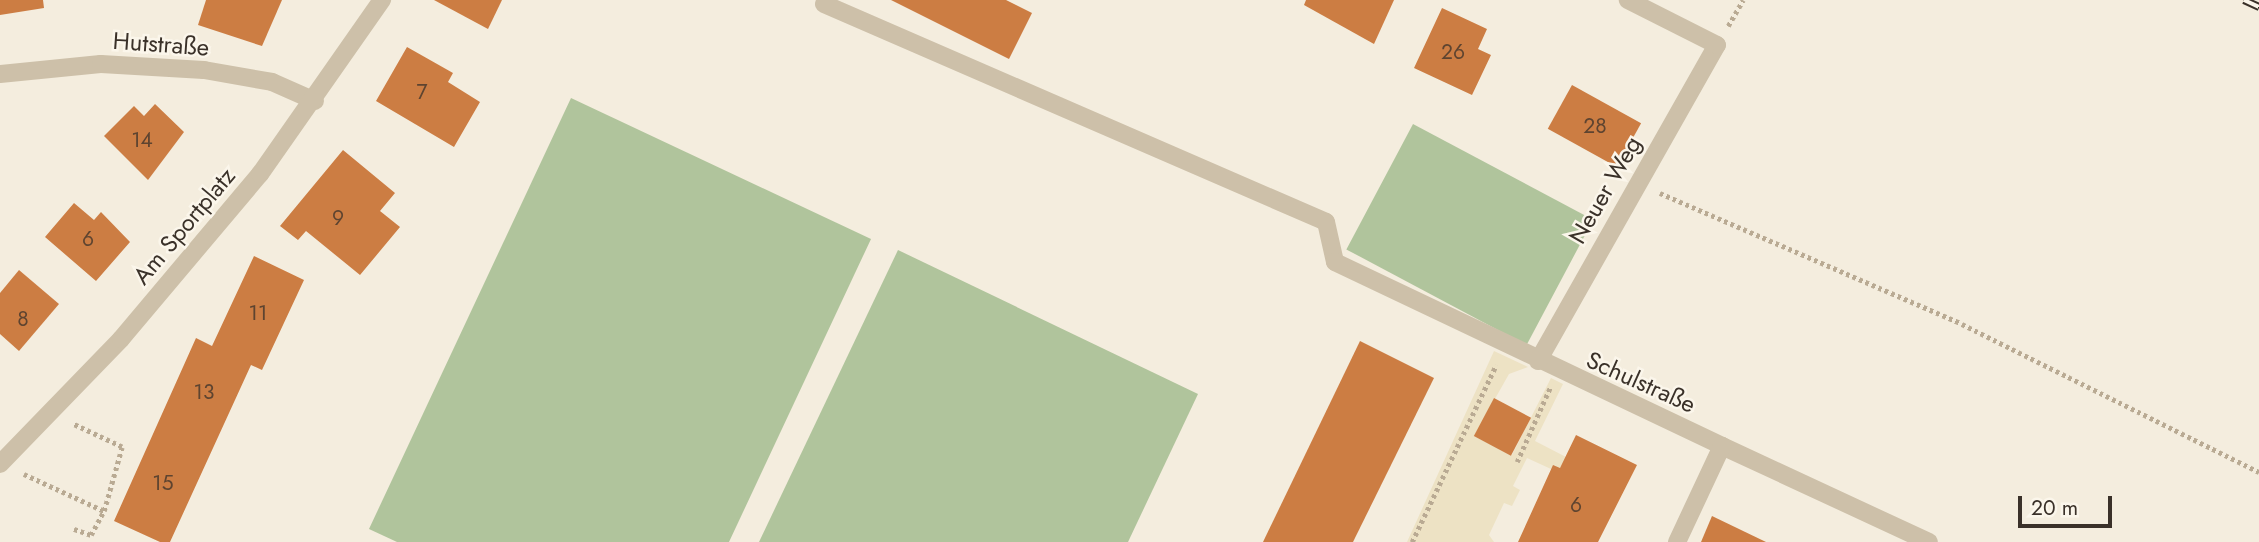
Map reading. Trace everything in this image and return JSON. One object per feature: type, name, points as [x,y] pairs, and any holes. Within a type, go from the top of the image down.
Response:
[{"type":"street","name":"Am Sportplatz","points":[[0,464],[147,308],[315,101],[382,0]]},
{"type":"street","name":"Neuer Weg","points":[[1538,361],[1717,45],[1628,0]]},
{"type":"street","name":"Schulstraße","points":[[824,4],[1326,222],[1335,262],[1557,371],[1929,542]]},
{"type":"street","name":"Hutstraße","points":[[0,74],[101,64],[204,70],[272,82],[315,101]]},
{"type":"street","points":[[1677,542],[1722,446]]},
{"type":"path","points":[[1637,183],[1962,324],[2259,472]]},
{"type":"path","points":[[1412,542],[1505,346]]},
{"type":"path","points":[[1517,462],[1557,371]]},
{"type":"path","points":[[50,412],[122,447],[104,511],[91,535],[74,530]]},
{"type":"path","points":[[0,464],[104,511]]},
{"type":"green space","points":[[571,98],[871,239],[729,542],[397,542],[369,529]]},
{"type":"green space","points":[[1413,124],[1593,220],[1526,345],[1346,249]]},
{"type":"green space","points":[[898,250],[1198,394],[1128,542],[759,542]]},
{"type":"shaded area","points":[[1494,351],[1528,367],[1509,374],[1474,436],[1512,455],[1551,378],[1563,384],[1535,441],[1566,457],[1560,468],[1551,469],[1527,458],[1513,486],[1520,490],[1512,506],[1504,503],[1489,535],[1494,542],[1407,542]]},
{"type":"building","points":[[0,0],[43,0],[44,8],[0,15]]},
{"type":"building","points":[[206,0],[282,0],[262,46],[198,25]]},
{"type":"building","points":[[434,0],[502,0],[488,29]]},
{"type":"building","points":[[891,0],[1006,0],[1032,13],[1009,59]]},
{"type":"building","points":[[1306,0],[1394,0],[1374,44],[1304,5]]},
{"type":"building","points":[[1442,8],[1487,29],[1478,49],[1491,55],[1472,95],[1414,68]]},
{"type":"building","points":[[407,47],[453,73],[448,82],[480,102],[454,147],[376,101]]},
{"type":"building","points":[[1572,85],[1641,123],[1617,167],[1548,129]]},
{"type":"building","points":[[155,104],[184,132],[148,180],[104,136],[134,106],[144,116]]},
{"type":"building","points":[[343,150],[395,193],[380,211],[400,227],[360,275],[306,231],[298,240],[280,226]]},
{"type":"building","points":[[74,203],[94,220],[101,212],[130,242],[96,281],[45,237]]},
{"type":"building","points":[[254,256],[304,280],[262,370],[251,365],[170,542],[160,542],[114,521],[196,338],[212,346]]},
{"type":"building","points":[[19,270],[59,304],[19,351],[0,334],[0,293]]},
{"type":"building","points":[[1360,341],[1434,378],[1353,542],[1263,542]]},
{"type":"building","points":[[1494,398],[1531,418],[1511,456],[1474,436]]},
{"type":"building","points":[[1576,435],[1637,465],[1598,542],[1518,542],[1553,465],[1560,468]]},
{"type":"building","points":[[1712,516],[1766,542],[1701,542]]},
{"type":"railway","points":[[2244,0],[2259,7]]}]
